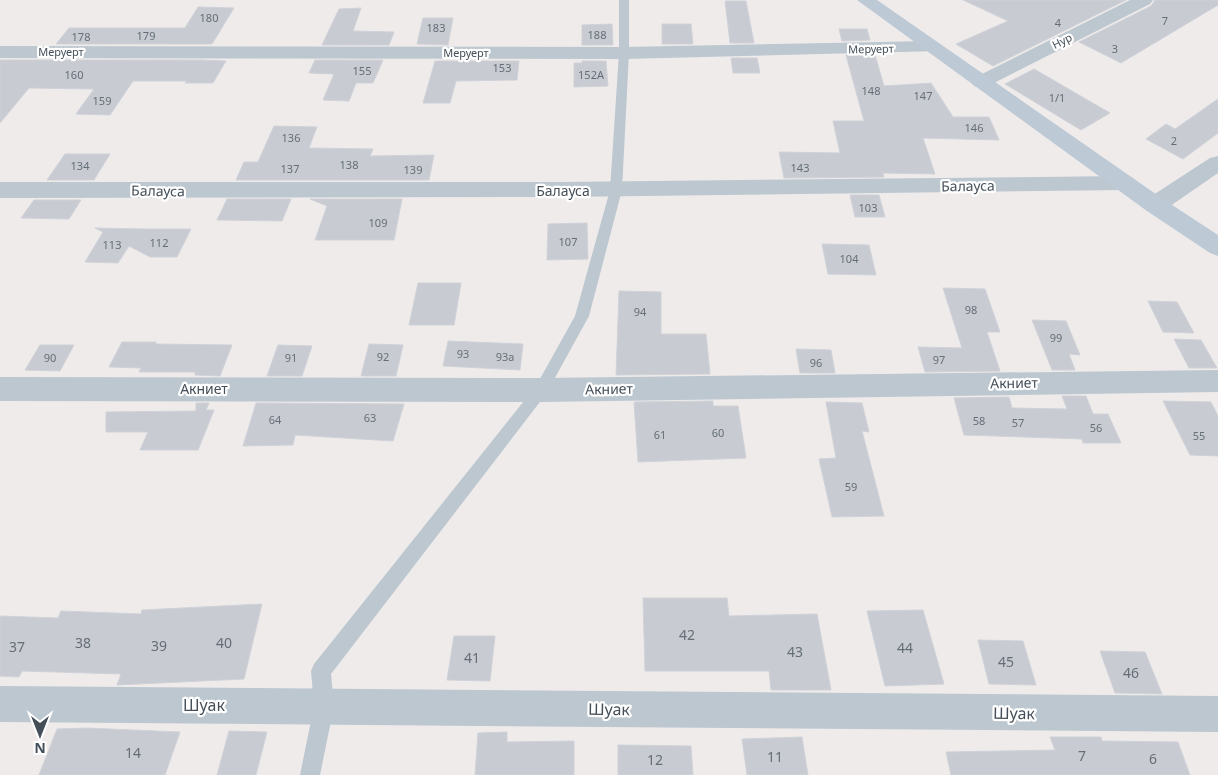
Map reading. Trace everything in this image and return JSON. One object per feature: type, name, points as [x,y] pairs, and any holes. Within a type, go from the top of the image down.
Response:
[{"type":"street","points":[[866,0],[1125,184],[1218,247]]},
{"type":"street","name":"Нур","points":[[981,82],[1144,0]]},
{"type":"street","name":"Меруерт","points":[[0,52],[624,53],[932,48]]},
{"type":"street","points":[[1155,205],[1218,163]]},
{"type":"street","name":"Балауса","points":[[0,190],[214,192],[616,190],[1125,184]]},
{"type":"street","name":"Акниет","points":[[0,389],[541,390],[1218,381]]},
{"type":"street","name":"Шуак","points":[[0,704],[1218,714]]},
{"type":"lane","points":[[310,775],[324,706],[321,671],[541,390],[582,316],[616,190],[624,53],[624,0]]},
{"type":"building","points":[[963,0],[1126,0],[993,66],[956,44],[1008,21]]},
{"type":"building","points":[[1155,0],[1218,0],[1218,5],[1121,63],[1079,42],[1151,6]]},
{"type":"building","points":[[725,1],[746,1],[754,43],[730,43]]},
{"type":"building","points":[[198,7],[234,8],[212,44],[56,44],[69,28],[185,28]]},
{"type":"building","points":[[361,8],[353,31],[394,32],[389,45],[322,45],[339,9]]},
{"type":"building","points":[[423,18],[453,18],[448,45],[417,44]]},
{"type":"building","points":[[612,24],[613,45],[582,45],[582,25]]},
{"type":"building","points":[[662,24],[691,24],[693,44],[662,44]]},
{"type":"building","points":[[839,29],[867,29],[870,40],[842,41]]},
{"type":"building","points":[[846,55],[875,55],[884,86],[931,83],[953,117],[989,117],[999,140],[923,138],[935,174],[883,173],[884,177],[784,178],[779,152],[840,153],[833,121],[864,121]]},
{"type":"building","points":[[731,58],[757,58],[760,73],[733,73]]},
{"type":"building","points":[[0,60],[226,61],[213,83],[133,81],[110,115],[76,114],[94,89],[29,88],[0,123]]},
{"type":"building","points":[[315,60],[383,60],[373,83],[356,83],[349,101],[323,100],[334,74],[309,73]]},
{"type":"building","points":[[435,61],[519,61],[517,80],[456,81],[450,103],[423,103]]},
{"type":"building","points":[[582,61],[606,61],[608,86],[574,87],[574,63],[582,63]]},
{"type":"building","points":[[1034,69],[1110,113],[1081,130],[1005,84]]},
{"type":"building","points":[[1218,99],[1218,133],[1183,159],[1146,139],[1166,124],[1175,129]]},
{"type":"building","points":[[274,126],[317,127],[309,148],[373,149],[370,156],[434,155],[429,180],[236,180],[244,162],[258,162]]},
{"type":"building","points":[[65,154],[110,154],[94,180],[47,180]]},
{"type":"building","points":[[850,195],[879,195],[885,217],[855,217]]},
{"type":"building","points":[[227,199],[291,199],[282,221],[217,220]]},
{"type":"building","points":[[310,199],[402,199],[394,240],[315,240],[327,206]]},
{"type":"building","points":[[34,200],[81,200],[69,219],[21,218]]},
{"type":"building","points":[[587,223],[588,259],[547,260],[548,224]]},
{"type":"building","points":[[95,228],[191,229],[177,257],[150,257],[129,246],[118,263],[85,262],[103,232]]},
{"type":"building","points":[[822,244],[869,245],[876,275],[828,274]]},
{"type":"building","points":[[418,283],[461,283],[454,325],[409,325]]},
{"type":"building","points":[[943,288],[985,289],[1000,332],[987,332],[1000,371],[925,372],[918,347],[962,348]]},
{"type":"building","points":[[619,291],[661,292],[661,334],[706,334],[710,374],[616,375]]},
{"type":"building","points":[[1148,301],[1177,302],[1194,333],[1163,332]]},
{"type":"building","points":[[1032,320],[1066,321],[1080,355],[1069,354],[1075,370],[1052,370]]},
{"type":"building","points":[[1174,339],[1201,340],[1217,368],[1189,368]]},
{"type":"building","points":[[448,341],[523,344],[520,370],[443,366]]},
{"type":"building","points":[[122,342],[232,345],[220,376],[195,375],[195,372],[139,372],[141,368],[109,367]]},
{"type":"building","points":[[369,344],[403,345],[396,376],[361,376]]},
{"type":"building","points":[[40,345],[74,345],[60,371],[25,370]]},
{"type":"building","points":[[278,345],[312,346],[302,376],[267,376]]},
{"type":"building","points":[[796,349],[831,350],[835,373],[800,373]]},
{"type":"building","points":[[1062,396],[1086,396],[1093,414],[1108,414],[1121,443],[1083,443],[1082,439],[964,435],[954,398],[1009,397],[1012,408],[1067,409]]},
{"type":"building","points":[[713,401],[713,406],[738,406],[746,458],[638,462],[634,402]]},
{"type":"building","points":[[1163,401],[1211,402],[1218,416],[1218,456],[1190,455]]},
{"type":"building","points":[[826,402],[862,403],[869,432],[862,431],[884,516],[832,517],[819,459],[836,458]]},
{"type":"building","points":[[196,403],[209,403],[206,410],[214,410],[198,450],[140,450],[148,432],[106,432],[106,412],[196,411]]},
{"type":"building","points":[[256,403],[404,404],[393,441],[295,435],[293,445],[243,446]]},
{"type":"building","points":[[643,598],[727,598],[729,616],[817,614],[831,690],[771,690],[769,671],[645,671]]},
{"type":"building","points":[[262,604],[244,679],[117,685],[121,674],[22,671],[19,677],[0,676],[0,616],[58,618],[61,611],[141,614],[142,610]]},
{"type":"building","points":[[923,610],[944,684],[885,686],[867,611]]},
{"type":"building","points":[[454,636],[495,636],[490,681],[447,680]]},
{"type":"building","points":[[978,640],[1023,641],[1036,685],[989,684]]},
{"type":"building","points":[[1100,651],[1145,652],[1162,694],[1115,693]]},
{"type":"building","points":[[86,728],[180,732],[165,775],[39,775],[57,729]]},
{"type":"building","points":[[229,731],[267,732],[256,775],[217,775]]},
{"type":"building","points":[[507,732],[507,742],[574,741],[574,775],[475,775],[478,733]]},
{"type":"building","points":[[802,737],[808,775],[747,775],[742,739]]},
{"type":"building","points":[[1050,737],[1101,737],[1102,741],[1178,742],[1190,775],[951,775],[946,752],[1055,750]]},
{"type":"building","points":[[618,745],[691,746],[693,775],[618,775]]}]
